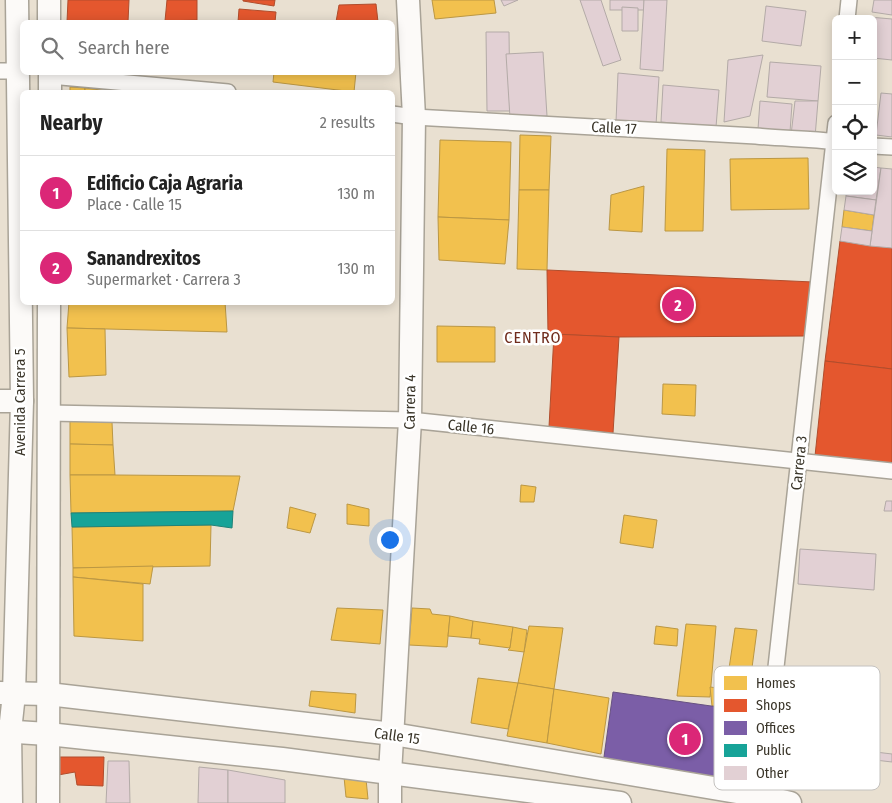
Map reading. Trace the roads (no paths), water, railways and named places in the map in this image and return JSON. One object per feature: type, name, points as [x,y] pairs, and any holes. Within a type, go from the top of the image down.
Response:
[{"type":"main road","name":"Avenida Carrera 5","points":[[11,803],[5,731],[11,401],[9,71],[17,0]]},
{"type":"main road","points":[[49,0],[49,20]]},
{"type":"main road","name":"Carrera 4","points":[[390,803],[390,774],[410,420],[403,116],[408,0]]},
{"type":"main road","name":"Avenida Carrera 5","points":[[48,803],[49,305]]},
{"type":"main road","name":"Calle 15","points":[[7,694],[48,694],[393,734],[790,803]]},
{"type":"main road","points":[[5,731],[282,759],[620,803]]},
{"type":"street","points":[[847,15],[848,0]]},
{"type":"street","points":[[50,80],[198,90]]},
{"type":"street","name":"Calle 17","points":[[403,116],[788,139],[816,139],[832,142]]},
{"type":"street","points":[[877,146],[892,147]]},
{"type":"street","name":"Carrera 3","points":[[776,666],[834,150]]},
{"type":"street","name":"Calle 16","points":[[49,413],[410,420],[799,463],[892,471]]},
{"type":"place","name":"Sanandrexitos","points":[[678,305]]},
{"type":"place","name":"Edificio Caja Agraria","points":[[685,739]]},
{"type":"district","name":"CENTRO","points":[[533,337]]}]
